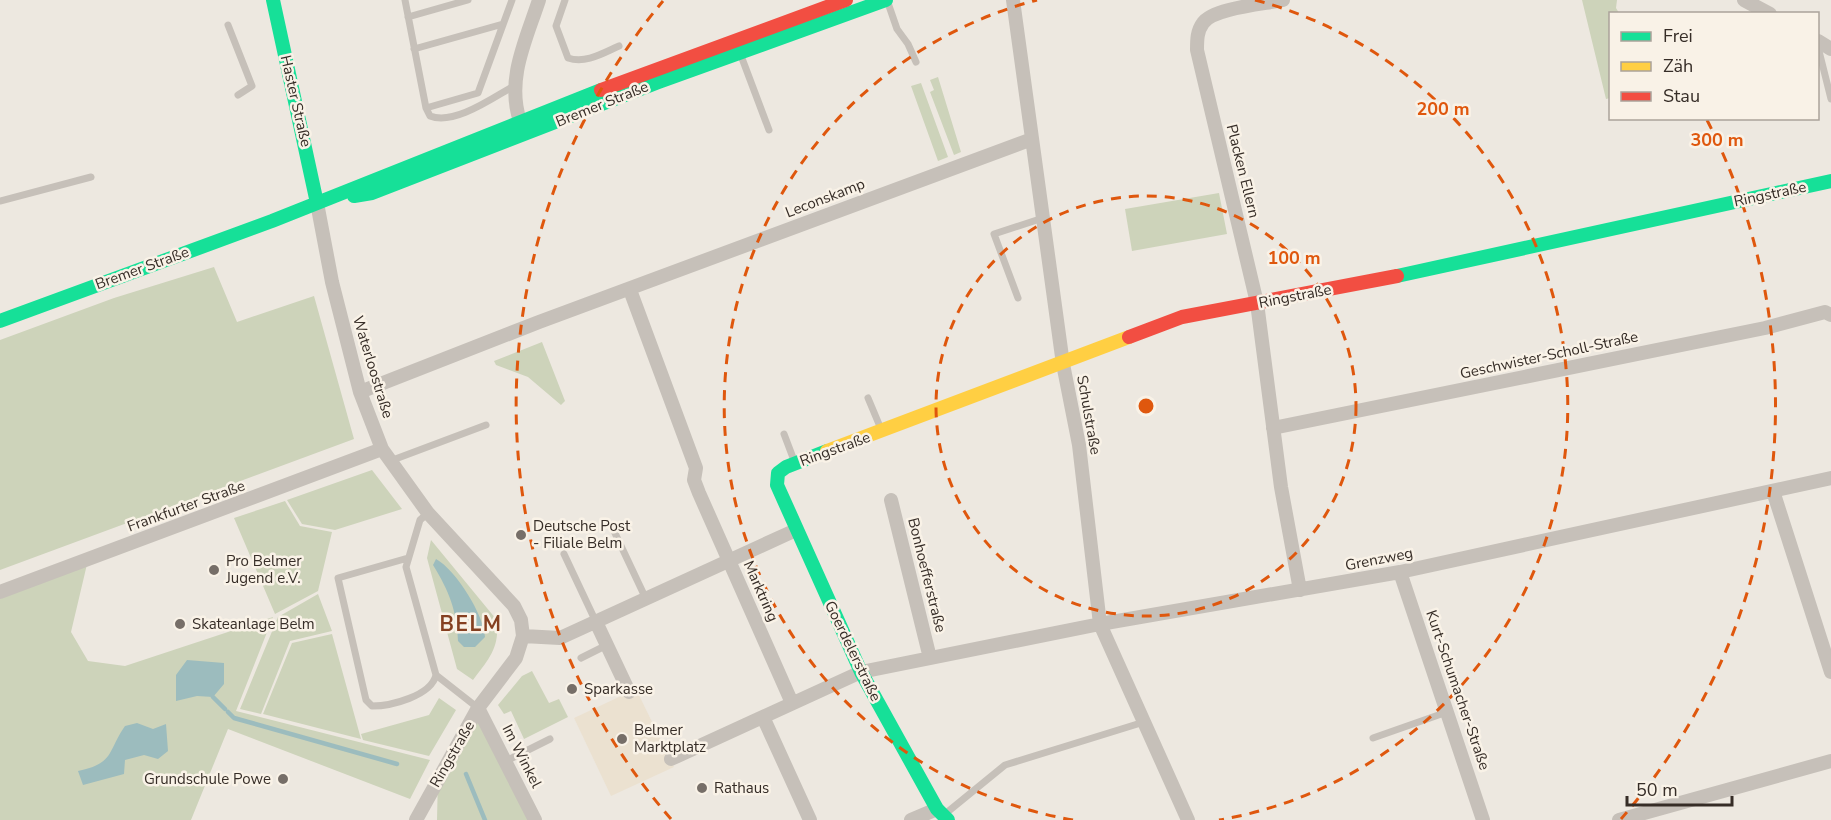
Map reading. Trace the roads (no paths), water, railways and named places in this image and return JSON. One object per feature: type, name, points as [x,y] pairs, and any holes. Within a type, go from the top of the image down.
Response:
[{"type":"street","name":"Haster Straße","points":[[273,0],[317,202]]},
{"type":"street","points":[[520,121],[514,86],[515,70],[539,0]]},
{"type":"street","name":"Bremer Straße","points":[[0,321],[317,202],[612,86],[846,0]]},
{"type":"street","name":"Bremer Straße","points":[[317,202],[372,193],[656,83],[886,0]]},
{"type":"street","name":"Schulstraße","points":[[1013,0],[1063,364],[1079,445],[1100,624],[1188,820]]},
{"type":"street","name":"Placken Ellern","points":[[1283,0],[1217,13],[1204,21],[1197,33],[1197,50],[1257,303],[1281,487],[1300,590]]},
{"type":"street","points":[[1744,0],[1766,12]]},
{"type":"street","name":"Leconskamp","points":[[360,392],[1032,139]]},
{"type":"street","name":"Ringstraße","points":[[778,474],[796,463],[1063,364],[1182,317],[1467,261],[1831,181]]},
{"type":"street","name":"Waterloostraße","points":[[317,202],[332,282],[360,392],[382,449],[428,513],[514,606],[521,620],[523,636]]},
{"type":"street","name":"Marktring","points":[[630,290],[696,468],[694,480],[699,493],[792,703]]},
{"type":"street","name":"Geschwister-Scholl-Straße","points":[[1273,428],[1765,328],[1825,312],[1831,315]]},
{"type":"street","name":"Frankfurter Straße","points":[[0,592],[382,449]]},
{"type":"street","name":"Goerdelerstraße","points":[[778,474],[777,485],[861,672],[942,815]]},
{"type":"street","name":"Grenzweg","points":[[930,658],[1100,624],[1400,572],[1831,478]]},
{"type":"street","points":[[1773,491],[1831,672]]},
{"type":"street","name":"Bonhoefferstraße","points":[[891,500],[930,658]]},
{"type":"street","points":[[523,636],[560,638],[796,530]]},
{"type":"street","name":"Kurt-Schumacher-Straße","points":[[1400,572],[1483,820]]},
{"type":"street","points":[[596,622],[629,692]]},
{"type":"street","name":"Ringstraße","points":[[416,820],[478,708],[516,657],[523,636]]},
{"type":"street","points":[[671,759],[861,672],[930,658]]},
{"type":"street","name":"Im Winkel","points":[[478,708],[535,820]]},
{"type":"street","points":[[763,717],[810,820]]},
{"type":"street","points":[[1619,820],[1831,761]]},
{"type":"street","points":[[911,820],[942,815]]},
{"type":"lane","points":[[405,0],[426,108],[430,116],[438,120],[481,107],[514,86]]},
{"type":"lane","points":[[408,17],[468,0]]},
{"type":"lane","points":[[426,108],[478,93],[513,0]]},
{"type":"lane","points":[[565,0],[556,26],[568,58],[576,61],[596,57],[620,46]]},
{"type":"lane","points":[[886,0],[897,29],[909,44],[916,62]]},
{"type":"lane","points":[[414,49],[504,24]]},
{"type":"lane","points":[[228,25],[252,86],[238,95]]},
{"type":"lane","points":[[736,39],[769,130]]},
{"type":"lane","points":[[1819,51],[1831,99]]},
{"type":"lane","points":[[0,201],[91,177]]},
{"type":"lane","points":[[1018,298],[994,234],[1043,218]]},
{"type":"lane","points":[[868,398],[881,431]]},
{"type":"lane","points":[[390,461],[486,425]]},
{"type":"lane","points":[[784,434],[796,463]]},
{"type":"lane","points":[[428,513],[420,520],[408,558],[407,572],[436,675],[478,708]]},
{"type":"lane","points":[[614,531],[646,599]]},
{"type":"lane","points":[[564,554],[596,622]]},
{"type":"lane","points":[[408,558],[338,578],[366,700],[372,706],[380,706],[408,698],[430,686],[436,675]]},
{"type":"lane","points":[[581,658],[607,645]]},
{"type":"lane","points":[[1373,738],[1448,711]]},
{"type":"lane","points":[[942,815],[1005,765],[1144,722]]},
{"type":"lane","points":[[506,761],[550,739]]},
{"type":"water","points":[[436,559],[460,583],[480,617],[485,637],[475,647],[464,647],[458,641],[451,601],[433,565]]},
{"type":"water","points":[[187,660],[224,663],[224,684],[213,697],[197,696],[176,701],[176,675]]},
{"type":"water","points":[[137,723],[153,729],[166,724],[168,751],[158,759],[144,755],[125,760],[124,774],[83,785],[78,771],[90,768],[104,760],[125,726]]},
{"type":"waterway","points":[[213,697],[225,709]]},
{"type":"waterway","points":[[228,712],[234,718],[397,764]]},
{"type":"waterway","points":[[466,774],[485,820]]},
{"type":"place","name":"Deutsche Post - Filiale Belm","points":[[521,535]]},
{"type":"place","name":"Pro Belmer Jugend e.V.","points":[[214,570]]},
{"type":"place","name":"Skateanlage Belm","points":[[180,624]]},
{"type":"place","name":"Sparkasse","points":[[572,689]]},
{"type":"place","name":"Belmer Marktplatz","points":[[622,739]]},
{"type":"place","name":"Grundschule Powe","points":[[283,779]]},
{"type":"place","name":"Rathaus","points":[[702,788]]},
{"type":"district","name":"BELM","points":[[471,624]]}]
